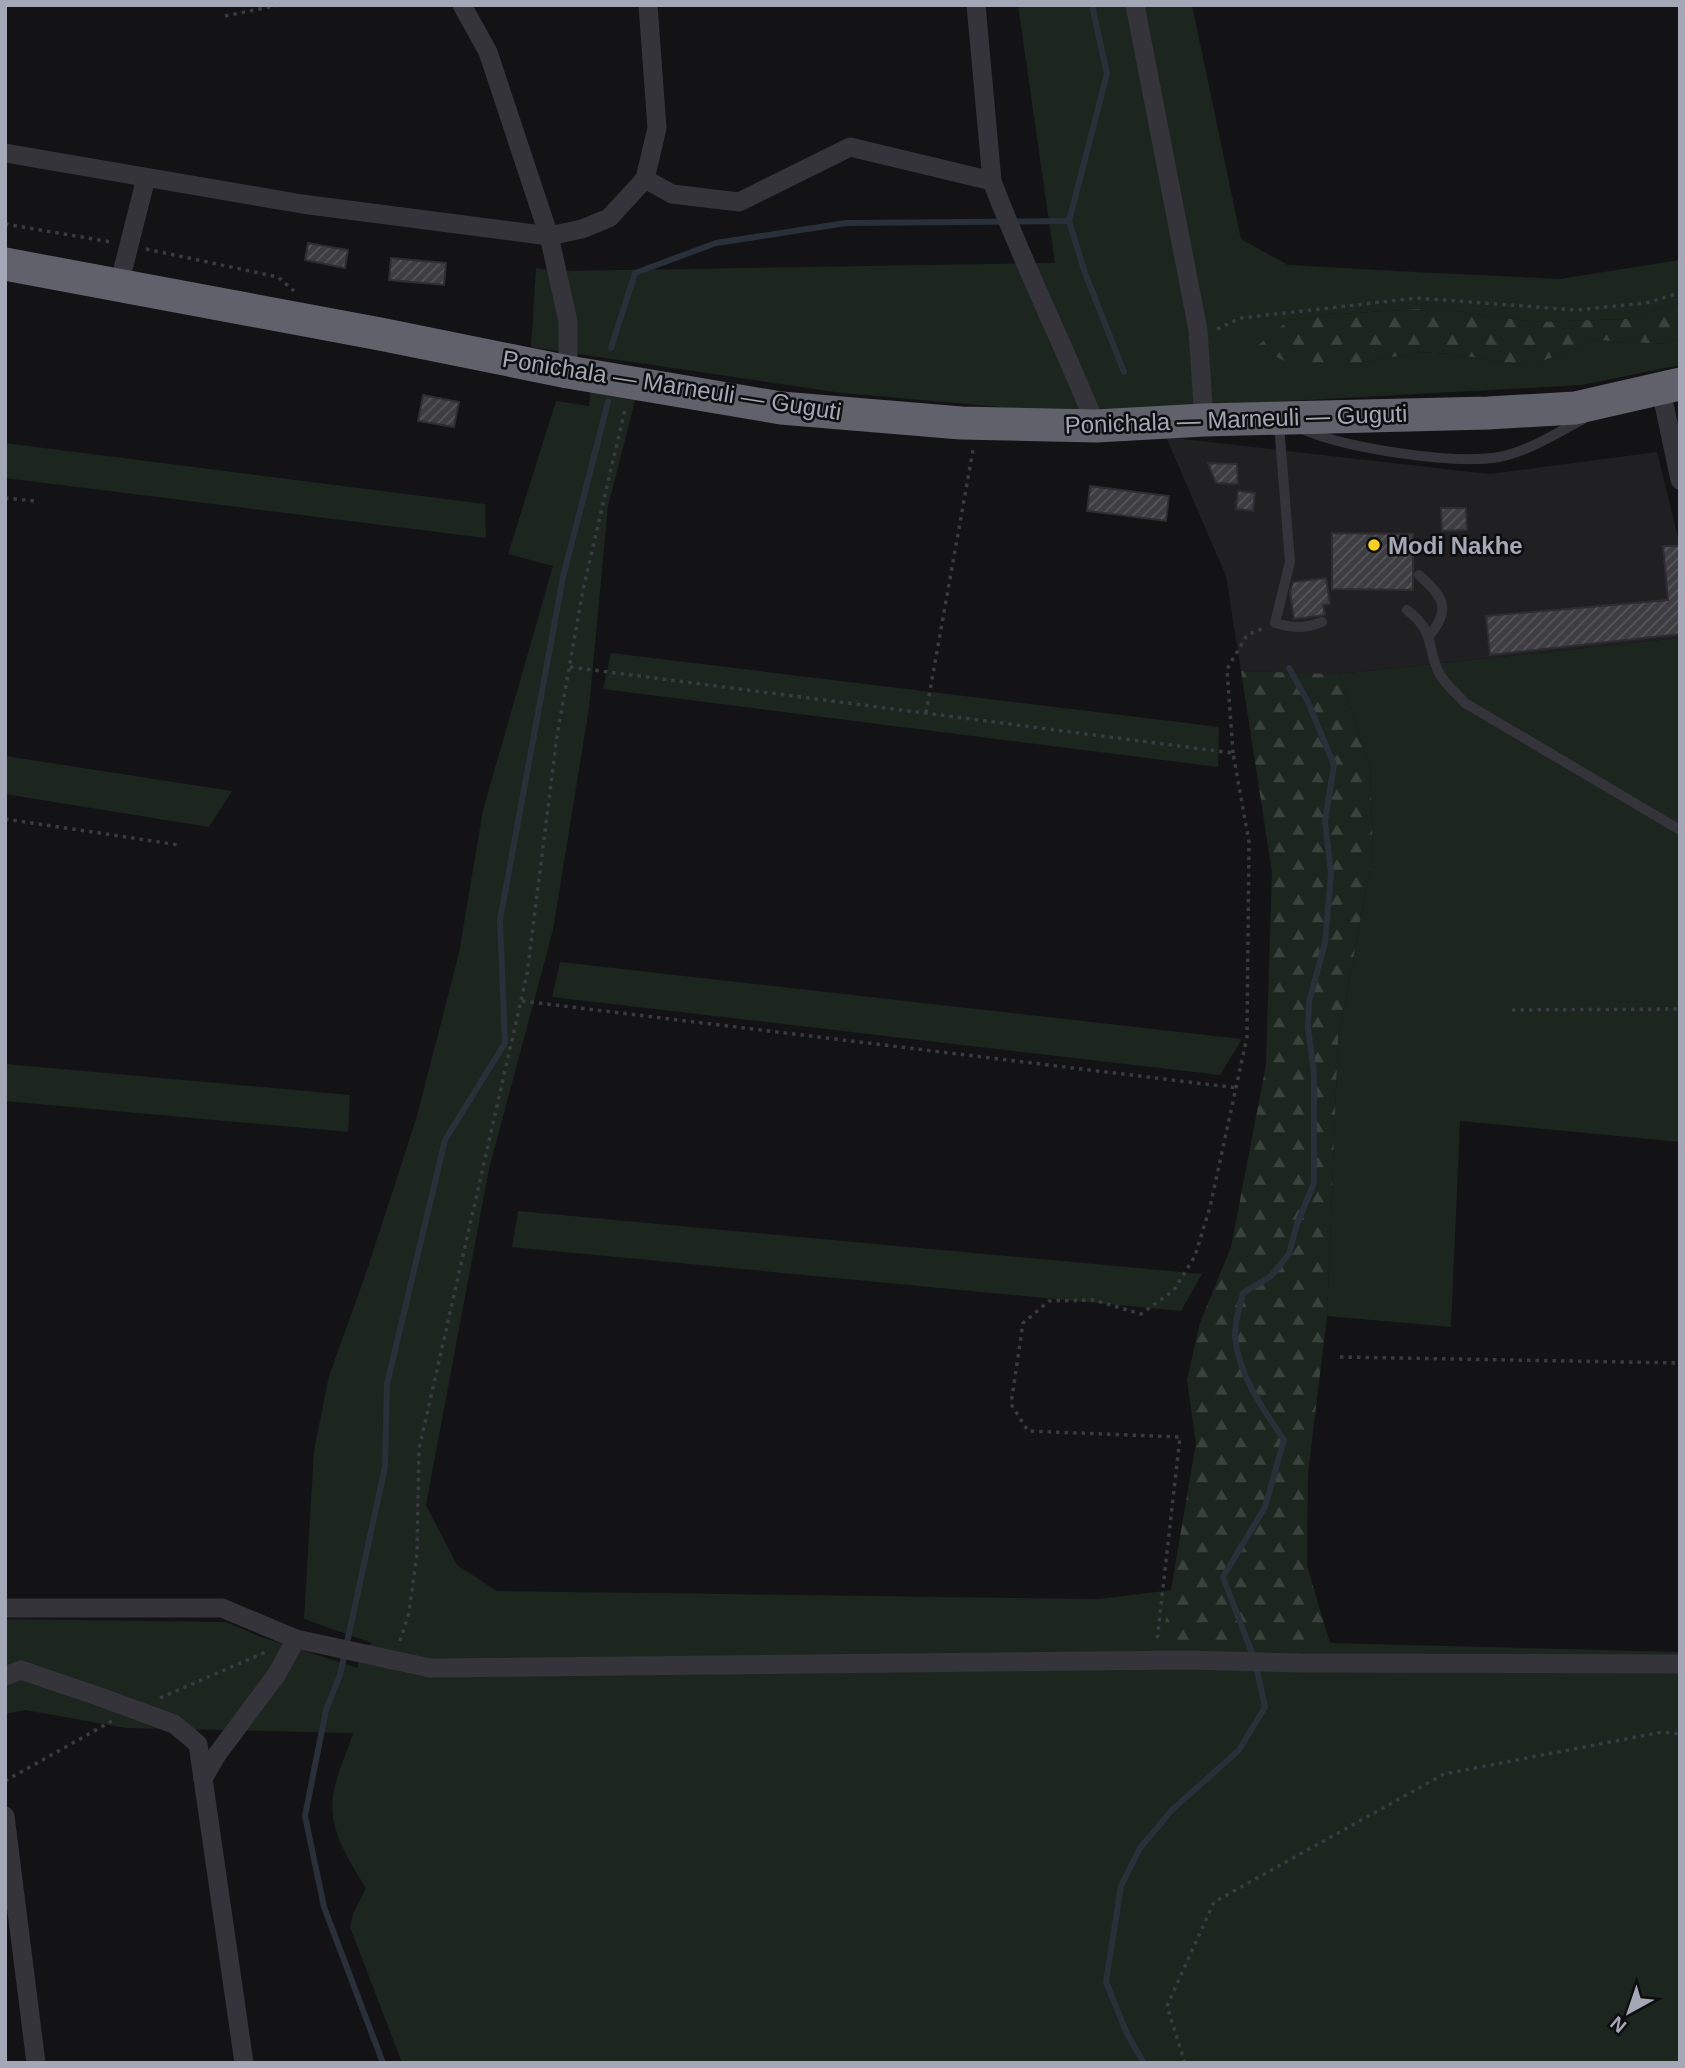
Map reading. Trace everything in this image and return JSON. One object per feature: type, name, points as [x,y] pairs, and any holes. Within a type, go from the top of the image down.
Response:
[{"type":"highway","name":"Ponichala — Marneuli — Guguti","points":[[5,264],[568,372],[781,408],[978,424],[1096,426],[1205,420],[1488,413],[1575,408],[1627,396],[1672,400]]},
{"type":"street","points":[[462,5],[488,52],[549,236],[568,321],[568,372]]},
{"type":"street","points":[[5,153],[302,204],[549,236],[582,229],[609,218],[645,179],[657,128],[648,5]]},
{"type":"street","points":[[976,5],[992,181],[1014,240],[1069,358],[1096,426]]},
{"type":"street","points":[[1135,5],[1199,337],[1205,420]]},
{"type":"street","points":[[645,179],[672,194],[738,202],[850,147],[992,181]]},
{"type":"street","points":[[119,285],[146,178]]},
{"type":"street","points":[[1672,400],[1680,480]]},
{"type":"street","points":[[5,1608],[222,1608],[296,1639],[430,1668],[1188,1660],[1300,1664],[1680,1664]]},
{"type":"street","points":[[203,1779],[216,1756],[277,1674],[296,1639]]},
{"type":"street","points":[[5,1676],[21,1670],[174,1724],[198,1744],[244,2063]]},
{"type":"street","points":[[5,1816],[36,2063]]},
{"type":"lane","points":[[1322,622],[1294,629],[1275,623],[1290,562],[1279,418],[1314,434],[1425,456],[1451,459],[1500,457],[1539,443],[1627,396]]},
{"type":"lane","points":[[1419,575],[1438,592],[1442,603],[1443,615],[1439,625],[1429,636]]},
{"type":"lane","points":[[1407,610],[1419,619],[1429,636],[1439,674],[1465,702],[1680,830]]},
{"type":"path","points":[[225,16],[279,5]]},
{"type":"path","points":[[5,224],[278,277],[296,293]]},
{"type":"path","points":[[1199,337],[1241,318],[1417,298],[1576,310],[1646,303],[1680,293]]},
{"type":"path","points":[[394,1660],[409,1613],[418,1553],[419,1449],[522,1000],[558,736],[583,590],[631,383]]},
{"type":"path","points":[[926,713],[978,424]]},
{"type":"path","points":[[5,498],[35,501]]},
{"type":"path","points":[[1157,1643],[1180,1437],[1028,1430],[1011,1404],[1023,1323],[1049,1301],[1094,1300],[1141,1314],[1174,1290],[1195,1256],[1210,1207],[1247,1037],[1248,842],[1233,753],[1227,669],[1247,635],[1275,623]]},
{"type":"path","points":[[570,667],[1233,753]]},
{"type":"path","points":[[5,818],[179,845]]},
{"type":"path","points":[[522,1000],[1238,1088]]},
{"type":"path","points":[[1512,1010],[1680,1009]]},
{"type":"path","points":[[1340,1357],[1680,1363]]},
{"type":"path","points":[[1185,2063],[1167,2006],[1214,1902],[1444,1774],[1662,1732],[1680,1734]]},
{"type":"shaded area","points":[[1166,437],[1489,474],[1657,452],[1680,546],[1680,638],[1338,674],[1241,671],[1226,576]]},
{"type":"green space","points":[[1018,5],[1192,5],[1241,239],[1288,265],[1560,279],[1680,260],[1680,303],[1627,319],[1533,322],[1432,308],[1289,320],[1343,366],[1420,352],[1455,354],[1527,367],[1597,340],[1666,344],[1680,338],[1680,365],[1582,385],[1068,413],[842,393],[531,347],[536,268],[555,271],[1055,263]]},
{"type":"green space","points":[[1680,303],[1680,338],[1666,344],[1597,340],[1527,367],[1455,354],[1420,352],[1343,366],[1295,366],[1256,347],[1289,320],[1327,315],[1432,308],[1533,322],[1627,319]]},
{"type":"green space","points":[[591,387],[637,393],[608,506],[589,708],[553,930],[489,1169],[426,1505],[457,1565],[497,1591],[1099,1599],[1172,1590],[1163,1643],[1330,1643],[1680,1652],[1680,2063],[402,2063],[350,1927],[353,1914],[366,1888],[341,1844],[332,1808],[334,1788],[353,1733],[126,1728],[25,1710],[5,1714],[5,1619],[226,1622],[261,1637],[358,1668],[358,1658],[372,1643],[304,1619],[314,1451],[329,1376],[417,1116],[459,953],[483,810],[553,566],[508,554],[556,401],[589,406]]},
{"type":"green space","points":[[5,443],[485,504],[486,538],[5,478]]},
{"type":"green space","points":[[1680,638],[1680,1142],[1460,1121],[1451,1327],[1327,1316],[1338,1040],[1373,853],[1370,768],[1338,674]]},
{"type":"green space","points":[[611,653],[1219,727],[1218,767],[603,689]]},
{"type":"green space","points":[[1241,671],[1338,674],[1370,768],[1373,853],[1338,1040],[1327,1316],[1308,1473],[1307,1566],[1330,1643],[1162,1643],[1196,1443],[1187,1380],[1200,1323],[1231,1247],[1266,1065],[1272,872]]},
{"type":"green space","points":[[5,756],[232,791],[209,827],[5,794]]},
{"type":"green space","points":[[560,962],[1242,1039],[1220,1075],[552,997]]},
{"type":"green space","points":[[5,1064],[350,1095],[348,1132],[5,1101]]},
{"type":"green space","points":[[518,1211],[1202,1274],[1181,1311],[512,1247]]},
{"type":"building","points":[[308,243],[348,250],[345,268],[305,260]]},
{"type":"building","points":[[391,258],[446,263],[444,285],[389,280]]},
{"type":"building","points":[[423,395],[459,402],[454,427],[418,421]]},
{"type":"building","points":[[1208,463],[1237,464],[1238,484],[1216,483]]},
{"type":"building","points":[[1090,486],[1169,496],[1166,521],[1087,511]]},
{"type":"building","points":[[1238,491],[1255,493],[1253,511],[1236,509]]},
{"type":"building","points":[[1441,508],[1466,508],[1467,530],[1442,531]]},
{"type":"building","points":[[1332,533],[1413,534],[1413,590],[1332,589]]},
{"type":"building","points":[[1663,546],[1680,546],[1680,634],[1490,655],[1486,616],[1668,600]]},
{"type":"building","points":[[1326,578],[1330,604],[1323,605],[1325,615],[1294,619],[1290,592],[1293,582]]},
{"type":"waterway","points":[[1092,5],[1107,74],[1069,221],[1085,273],[1124,372]]},
{"type":"waterway","points":[[611,348],[635,273],[716,243],[846,223],[1069,221]]},
{"type":"waterway","points":[[383,2063],[324,1907],[305,1816],[326,1710],[340,1675],[385,1467],[387,1384],[445,1140],[505,1043],[500,920],[563,577],[608,402]]},
{"type":"waterway","points":[[1144,2063],[1127,2034],[1106,1982],[1121,1886],[1140,1848],[1172,1810],[1239,1750],[1265,1707],[1255,1661],[1223,1577],[1265,1507],[1284,1440],[1247,1379],[1237,1351],[1235,1332],[1243,1293],[1271,1276],[1289,1254],[1297,1224],[1314,1183],[1314,1074],[1308,1028],[1309,1002],[1325,943],[1331,874],[1325,821],[1334,765],[1308,702],[1289,668]]},
{"type":"place","name":"Modi Nakhe","points":[[1374,545]]}]
